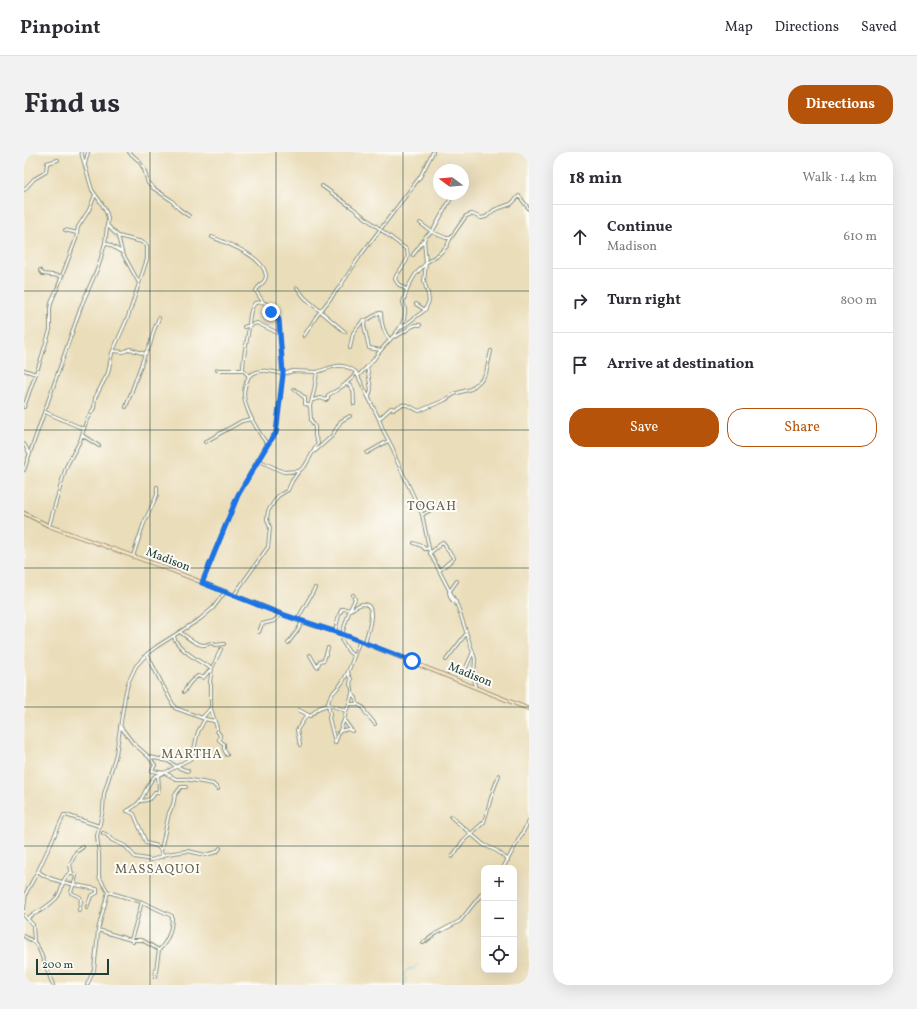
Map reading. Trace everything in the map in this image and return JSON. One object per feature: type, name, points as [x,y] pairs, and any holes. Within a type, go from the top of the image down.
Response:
[{"type":"street","points":[[24,470],[82,304],[99,265],[105,243],[108,219],[107,214],[95,195],[81,152]]},
{"type":"street","points":[[85,165],[88,152]]},
{"type":"street","points":[[129,152],[139,161],[144,169],[148,183],[189,216]]},
{"type":"street","points":[[304,336],[311,323],[341,285],[380,228],[420,177],[433,152]]},
{"type":"street","points":[[24,190],[34,179],[46,172],[47,163],[58,160]]},
{"type":"street","points":[[322,186],[380,228],[408,251],[405,264],[395,279],[398,284],[407,290]]},
{"type":"street","points":[[24,407],[50,330],[50,308],[76,239],[78,227],[89,210],[95,195]]},
{"type":"street","points":[[400,328],[405,316],[403,302],[415,274],[447,246],[468,215],[472,214],[481,218],[486,217],[494,210],[511,204],[519,196],[529,209]]},
{"type":"street","points":[[413,255],[426,236],[432,232],[450,200]]},
{"type":"street","points":[[420,223],[432,232],[446,238],[451,238]]},
{"type":"street","points":[[49,526],[66,467],[82,435],[87,420],[94,408],[96,398],[108,373],[114,351],[128,317],[147,259],[147,246],[142,242],[118,236],[107,225]]},
{"type":"street","points":[[65,230],[77,233]]},
{"type":"street","points":[[107,230],[112,231]]},
{"type":"street","points":[[118,236],[122,252],[139,283]]},
{"type":"street","points":[[212,236],[248,254],[264,268],[266,276],[264,282],[256,291],[263,302],[268,305]]},
{"type":"street","points":[[358,375],[367,367],[400,328],[425,310],[429,301],[424,281],[426,263],[424,240]]},
{"type":"street","points":[[105,243],[122,252]]},
{"type":"street","points":[[40,270],[43,274],[62,276]]},
{"type":"street","points":[[297,288],[306,298],[345,332]]},
{"type":"street","points":[[248,376],[243,370],[250,317],[253,305],[255,303],[263,302]]},
{"type":"street","points":[[416,304],[425,310]]},
{"type":"street","points":[[202,583],[238,495],[258,460],[276,433],[283,374],[279,320],[275,313],[271,312]]},
{"type":"street","points":[[350,348],[353,333],[363,320],[364,319],[365,321],[379,313],[381,313],[384,331],[390,340]]},
{"type":"street","points":[[126,407],[159,318]]},
{"type":"street","points":[[365,321],[364,325],[370,348],[381,350]]},
{"type":"street","points":[[244,327],[249,324],[257,323],[280,334]]},
{"type":"street","points":[[392,337],[396,337],[408,331],[408,329],[416,324],[420,325]]},
{"type":"street","points":[[114,351],[123,352],[130,350],[145,354]]},
{"type":"street","points":[[379,419],[391,408],[394,409],[402,404],[419,411],[445,400],[454,394],[471,389],[486,373],[491,351]]},
{"type":"street","points":[[248,376],[262,370],[283,374],[293,372],[317,372],[341,365],[350,367],[356,372],[416,500],[422,515],[430,553],[456,602],[475,659],[475,686]]},
{"type":"street","points":[[367,367],[370,389],[369,397]]},
{"type":"street","points":[[24,370],[36,374]]},
{"type":"street","points":[[217,370],[243,370]]},
{"type":"street","points":[[234,596],[268,546],[270,528],[267,519],[268,511],[278,496],[288,490],[292,481],[299,471],[305,466],[318,443],[311,420],[310,406],[317,372]]},
{"type":"street","points":[[312,400],[321,398],[326,400],[328,395],[346,384],[355,376],[356,372]]},
{"type":"street","points":[[248,376],[244,394],[246,405],[259,434],[268,444]]},
{"type":"street","points":[[346,384],[353,388],[354,404]]},
{"type":"street","points":[[294,389],[305,398],[305,404],[310,406]]},
{"type":"street","points":[[45,412],[84,429]]},
{"type":"street","points":[[312,453],[332,436],[341,421],[350,416]]},
{"type":"street","points":[[205,442],[242,421],[252,419]]},
{"type":"street","points":[[82,435],[99,446]]},
{"type":"street","points":[[367,453],[388,441]]},
{"type":"street","points":[[24,444],[30,454]]},
{"type":"street","points":[[258,460],[284,472],[299,471]]},
{"type":"street","points":[[133,556],[144,523],[157,495],[157,487]]},
{"type":"street","points":[[416,500],[428,505],[432,502],[434,508],[422,515]]},
{"type":"street","name":"Madison","points":[[24,513],[49,526],[133,556],[302,622],[335,631],[365,642],[529,709]]},
{"type":"street","points":[[430,553],[443,542],[454,558],[440,570]]},
{"type":"street","points":[[414,544],[425,549],[429,548]]},
{"type":"street","points":[[450,590],[457,581]]},
{"type":"street","points":[[297,620],[315,588]]},
{"type":"street","points":[[155,977],[159,950],[164,945],[172,929],[172,916],[142,902],[108,892],[99,877],[97,836],[103,810],[104,794],[116,754],[128,683],[136,666],[156,647],[200,619],[213,608],[224,592]]},
{"type":"street","points":[[342,634],[350,609],[355,599],[353,594]]},
{"type":"street","points":[[335,631],[341,610],[350,609],[363,604],[368,606],[370,609],[370,623],[365,642]]},
{"type":"street","points":[[260,632],[262,624],[274,621],[281,614]]},
{"type":"street","points":[[288,643],[302,622]]},
{"type":"street","points":[[180,632],[187,638],[199,644],[224,644]]},
{"type":"street","points":[[446,660],[466,634]]},
{"type":"street","points":[[174,636],[175,642],[181,648],[212,669]]},
{"type":"street","points":[[348,671],[351,679],[350,685],[352,688],[352,694],[335,743],[329,718],[329,697],[342,683],[360,641]]},
{"type":"street","points":[[342,642],[354,656]]},
{"type":"street","points":[[310,655],[317,667],[320,661],[324,660],[328,648]]},
{"type":"street","points":[[221,649],[212,669],[210,682],[211,708],[217,731],[220,735],[219,740],[224,744],[224,749],[227,754]]},
{"type":"street","points":[[462,674],[472,652]]},
{"type":"street","points":[[147,654],[160,682],[175,708],[203,719],[214,721]]},
{"type":"street","points":[[184,692],[189,682],[198,676],[203,678],[212,669]]},
{"type":"street","points":[[352,694],[356,698],[357,704]]},
{"type":"street","points":[[299,710],[310,716],[319,708],[328,704],[346,711]]},
{"type":"street","points":[[349,704],[357,704],[364,708],[364,712],[375,724]]},
{"type":"street","points":[[161,850],[157,846],[146,843],[134,814],[127,811],[140,801],[154,777],[177,767],[192,758],[198,732],[203,719],[211,708]]},
{"type":"street","points":[[300,745],[297,730],[306,715]]},
{"type":"street","points":[[340,731],[348,729],[352,731],[344,720]]},
{"type":"street","points":[[120,726],[134,743],[155,764],[152,771],[158,774]]},
{"type":"street","points":[[149,757],[168,761],[177,767],[188,771]]},
{"type":"street","points":[[164,773],[176,779],[186,779],[213,784],[218,789]]},
{"type":"street","points":[[140,801],[148,801],[154,796],[155,792],[158,792],[158,774]]},
{"type":"street","points":[[452,857],[463,842],[484,822],[499,775]]},
{"type":"street","points":[[162,857],[161,850],[173,805],[174,794],[181,787],[186,787]]},
{"type":"street","points":[[24,908],[26,893],[38,872],[64,815],[99,826]]},
{"type":"street","points":[[450,817],[471,835],[508,860]]},
{"type":"street","points":[[505,865],[529,822]]},
{"type":"street","points":[[103,833],[112,840],[125,846],[135,857],[152,860],[167,854],[188,851],[205,856],[217,852],[220,848]]},
{"type":"street","points":[[79,910],[81,901],[80,897],[70,893],[71,889],[75,885],[76,875],[71,872],[70,862],[76,852],[83,847]]},
{"type":"street","points":[[38,872],[49,878],[97,889],[97,893],[92,896],[87,907]]},
{"type":"street","points":[[28,918],[45,908],[58,896],[62,881],[65,876],[71,872]]},
{"type":"street","points":[[87,985],[94,970],[98,930],[108,892]]},
{"type":"street","points":[[423,943],[460,920],[481,896]]},
{"type":"street","points":[[132,941],[142,902]]},
{"type":"street","points":[[24,915],[33,924],[34,942]]},
{"type":"street","points":[[98,930],[132,941],[142,940],[159,950]]},
{"type":"street","points":[[24,936],[34,942],[39,949],[53,985]]},
{"type":"waterway","points":[[404,985],[406,981],[405,973],[408,969],[414,969],[418,964]]},
{"type":"district","name":"TOGAH","points":[[432,507]]},
{"type":"district","name":"MARTHA","points":[[192,755]]},
{"type":"district","name":"MASSAQUOI","points":[[158,870]]},
{"type":"route","points":[[271,312],[275,313],[279,320],[280,354],[283,374],[276,433],[238,495],[202,583],[302,622],[365,642],[412,661]]}]
